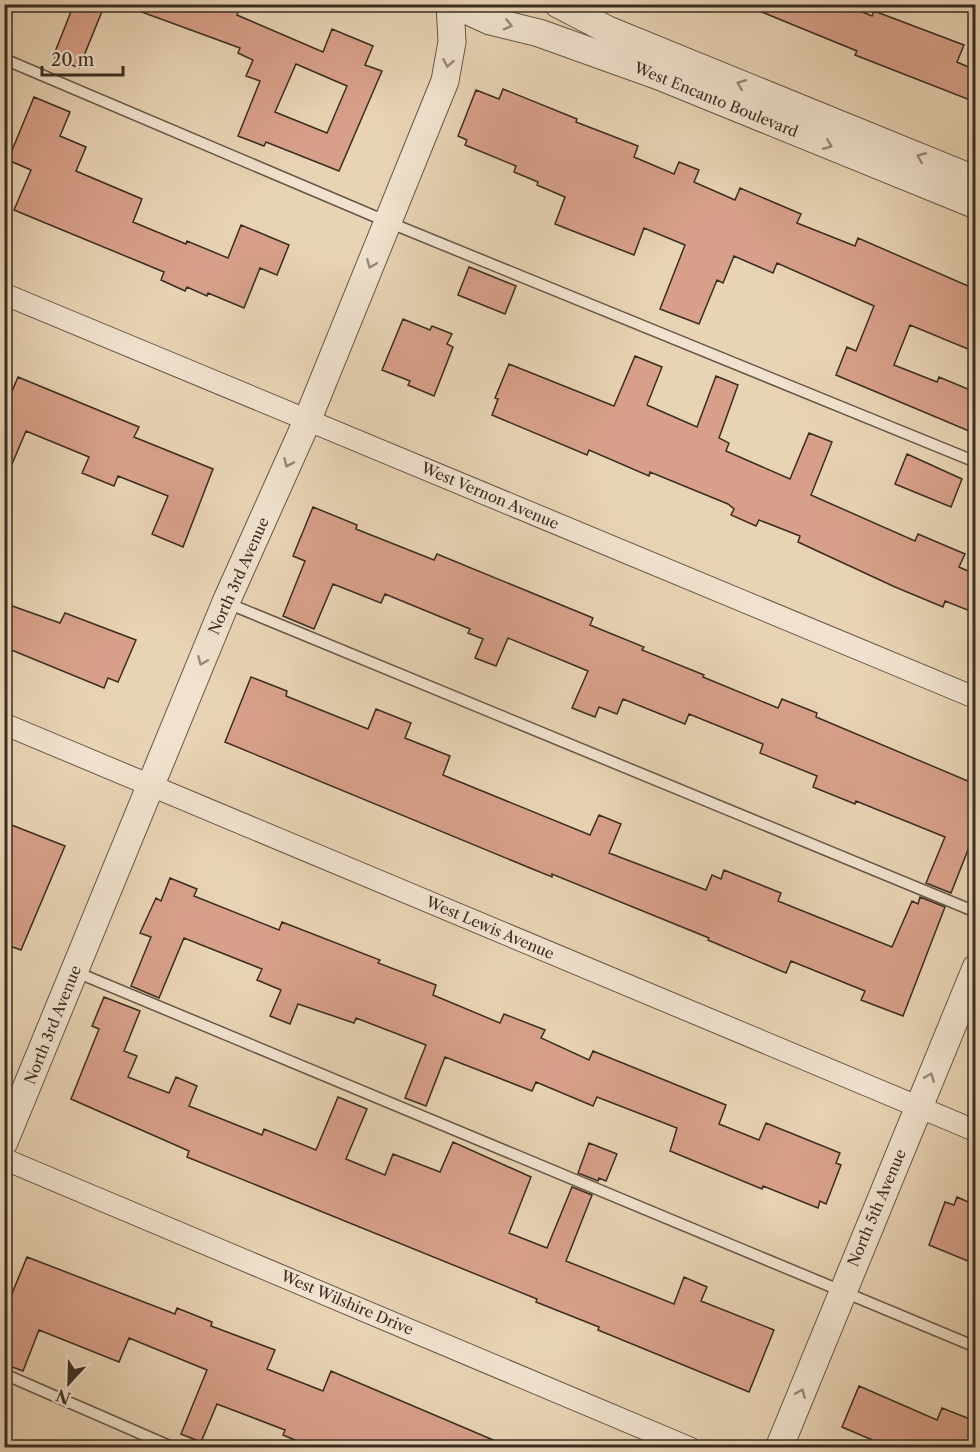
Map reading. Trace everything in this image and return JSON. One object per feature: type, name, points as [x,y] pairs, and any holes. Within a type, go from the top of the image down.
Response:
[{"type":"street","name":"West Encanto Boulevard","points":[[452,4],[490,21],[539,33],[658,76],[975,205]]},
{"type":"street","name":"North 3rd Avenue","points":[[4,1142],[226,602],[307,421],[445,81],[452,42],[452,4]]},
{"type":"street","name":"West Encanto Boulevard","points":[[558,4],[608,30],[975,180]]},
{"type":"street","name":"West Vernon Avenue","points":[[4,294],[975,698]]},
{"type":"street","name":"West Lewis Avenue","points":[[4,724],[975,1131]]},
{"type":"street","name":"North 5th Avenue","points":[[779,1448],[975,968]]},
{"type":"street","name":"West Wilshire Drive","points":[[4,1159],[690,1448]]},
{"type":"lane","points":[[4,59],[388,222],[975,462]]},
{"type":"lane","points":[[226,602],[975,912]]},
{"type":"lane","points":[[75,971],[975,1347]]},
{"type":"lane","points":[[4,1374],[174,1448]]},
{"type":"building","points":[[74,4],[105,4],[79,68],[53,57]]},
{"type":"building","points":[[128,4],[241,4],[237,15],[323,52],[332,29],[373,46],[365,65],[382,71],[339,171],[266,142],[264,146],[238,136],[260,81],[246,76],[253,60],[238,53],[240,48],[128,7]],"holes":[[[296,64],[347,86],[327,133],[275,112]]]},
{"type":"building","points":[[742,4],[843,4],[872,16],[874,11],[964,45],[957,62],[975,70],[975,102],[855,55],[857,51]]},
{"type":"building","points":[[503,89],[577,119],[576,122],[638,146],[634,157],[674,174],[679,162],[699,170],[694,182],[735,200],[740,188],[801,214],[797,223],[855,246],[858,238],[975,289],[975,352],[910,325],[894,365],[937,382],[939,377],[975,392],[975,414],[969,431],[836,375],[847,347],[856,351],[874,306],[777,263],[773,273],[734,256],[723,283],[717,280],[699,324],[660,309],[685,245],[644,228],[634,255],[555,224],[565,197],[514,172],[516,166],[465,145],[467,140],[458,136],[476,90],[499,99]]},
{"type":"building","points":[[34,97],[70,112],[60,136],[86,147],[76,171],[142,199],[133,222],[228,258],[241,225],[289,245],[277,275],[260,268],[244,308],[208,293],[207,296],[187,287],[185,291],[161,280],[164,272],[14,210],[31,170],[8,160]]},
{"type":"building","points":[[469,267],[516,286],[505,314],[458,295]]},
{"type":"building","points":[[403,319],[430,330],[432,326],[452,334],[447,344],[453,347],[434,396],[408,385],[410,381],[382,370]]},
{"type":"building","points":[[635,356],[662,367],[647,405],[697,427],[716,376],[738,385],[719,438],[729,443],[726,451],[790,479],[809,433],[832,442],[811,495],[915,541],[918,534],[965,554],[959,567],[975,574],[975,613],[945,601],[943,607],[895,587],[798,542],[800,536],[759,520],[756,526],[731,515],[734,509],[728,504],[650,472],[649,476],[589,450],[587,455],[492,415],[498,399],[495,398],[509,364],[614,406]]},
{"type":"building","points":[[18,377],[139,427],[134,437],[213,469],[183,547],[152,534],[168,496],[118,476],[114,486],[82,473],[89,457],[26,431],[4,483],[4,410]]},
{"type":"building","points":[[907,454],[962,479],[951,507],[895,484]]},
{"type":"building","points":[[313,507],[357,525],[356,529],[434,560],[437,554],[593,618],[590,625],[644,647],[642,650],[704,675],[703,677],[778,708],[782,699],[817,713],[816,717],[975,784],[975,832],[951,893],[926,883],[945,837],[856,801],[855,804],[813,787],[817,776],[760,753],[763,744],[689,714],[685,724],[623,699],[617,714],[599,707],[595,717],[572,708],[588,671],[508,638],[496,666],[475,658],[483,639],[468,633],[470,629],[385,594],[381,603],[333,584],[314,629],[283,616],[305,561],[293,556]]},
{"type":"building","points":[[4,603],[60,623],[65,613],[136,640],[118,682],[108,678],[104,688],[4,647]]},
{"type":"building","points":[[251,677],[287,691],[286,696],[368,729],[376,709],[411,723],[405,738],[450,756],[443,775],[590,835],[599,815],[621,824],[609,853],[706,890],[712,875],[721,879],[724,870],[781,893],[778,901],[892,947],[912,901],[918,904],[920,897],[945,907],[903,1016],[861,1000],[865,991],[791,961],[786,973],[708,940],[709,938],[552,874],[552,877],[225,742]]},
{"type":"building","points":[[4,822],[65,846],[21,950],[4,944]]},
{"type":"building","points":[[170,878],[197,889],[194,896],[279,930],[282,922],[380,960],[378,963],[436,985],[433,995],[500,1023],[504,1014],[545,1030],[541,1038],[589,1060],[593,1051],[726,1105],[719,1124],[759,1140],[766,1123],[840,1153],[836,1163],[841,1165],[826,1204],[820,1201],[818,1208],[763,1186],[762,1189],[670,1151],[677,1128],[597,1097],[593,1106],[536,1082],[532,1091],[445,1057],[426,1106],[405,1098],[426,1045],[356,1018],[354,1023],[298,1004],[290,1024],[270,1016],[281,990],[257,980],[262,969],[184,938],[159,998],[131,986],[151,937],[140,933],[156,898],[161,901]]},
{"type":"building","points":[[104,997],[140,1011],[124,1051],[137,1056],[128,1077],[169,1093],[176,1077],[197,1086],[189,1106],[262,1135],[264,1129],[316,1150],[338,1097],[367,1109],[346,1159],[385,1175],[393,1154],[440,1172],[453,1142],[531,1177],[509,1233],[547,1248],[572,1187],[592,1195],[566,1261],[674,1304],[684,1277],[707,1287],[701,1301],[774,1330],[749,1392],[598,1330],[599,1327],[536,1302],[537,1299],[187,1157],[189,1151],[71,1099],[99,1029],[92,1026]]},
{"type":"building","points":[[589,1143],[617,1154],[606,1181],[599,1178],[598,1181],[578,1173]]},
{"type":"building","points":[[957,1197],[975,1205],[975,1264],[929,1245],[945,1202],[954,1205]]},
{"type":"building","points":[[27,1257],[175,1314],[177,1308],[212,1322],[211,1326],[275,1350],[267,1369],[323,1391],[331,1371],[512,1448],[314,1448],[283,1435],[285,1430],[217,1404],[201,1442],[181,1434],[207,1370],[129,1338],[119,1362],[39,1330],[23,1371],[4,1364],[4,1313]]},
{"type":"building","points":[[859,1386],[937,1420],[942,1408],[975,1421],[975,1448],[891,1448],[842,1427]]}]
